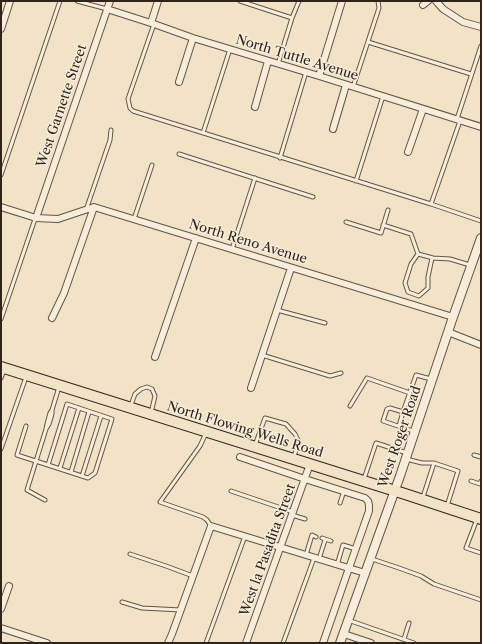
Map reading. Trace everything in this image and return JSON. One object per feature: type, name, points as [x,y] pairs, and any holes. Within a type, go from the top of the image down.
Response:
[{"type":"main road","name":"North Flowing Wells Road","points":[[3,368],[255,446],[479,518]]},
{"type":"street","points":[[1,29],[10,1]]},
{"type":"street","name":"West Garnette Street","points":[[36,218],[110,1]]},
{"type":"street","points":[[152,24],[158,1]]},
{"type":"street","points":[[319,76],[342,1]]},
{"type":"street","points":[[436,1],[443,9],[463,22],[481,28]]},
{"type":"street","name":"North Tuttle Avenue","points":[[107,10],[481,127]]},
{"type":"street","points":[[179,82],[193,38]]},
{"type":"street","points":[[255,107],[268,61]]},
{"type":"street","points":[[332,129],[346,85]]},
{"type":"street","points":[[408,152],[423,109]]},
{"type":"street","points":[[1,207],[36,218],[58,219],[94,207]]},
{"type":"street","points":[[52,318],[64,293],[94,207]]},
{"type":"street","name":"North Reno Avenue","points":[[94,207],[453,317]]},
{"type":"street","points":[[155,358],[196,238]]},
{"type":"street","name":"West Roger Road","points":[[340,643],[481,238]]},
{"type":"street","points":[[250,388],[291,268]]},
{"type":"street","points":[[448,332],[481,345]]},
{"type":"street","points":[[240,457],[364,498],[369,505],[356,549],[322,643]]},
{"type":"street","name":"West la Pasadita Street","points":[[246,643],[310,464]]},
{"type":"street","points":[[168,643],[211,526],[365,573]]},
{"type":"street","points":[[1,609],[9,586]]},
{"type":"street","points":[[1,628],[29,640],[47,643]]},
{"type":"street","points":[[344,634],[371,643]]},
{"type":"lane","points":[[1,175],[60,1]]},
{"type":"lane","points":[[77,1],[107,10]]},
{"type":"lane","points":[[240,1],[292,18]]},
{"type":"lane","points":[[278,64],[292,18],[300,1]]},
{"type":"lane","points":[[353,87],[379,8],[378,1]]},
{"type":"lane","points":[[152,24],[128,99],[130,108],[133,111],[280,158],[432,204],[481,221]]},
{"type":"lane","points":[[368,42],[472,74]]},
{"type":"lane","points":[[432,204],[481,46]]},
{"type":"lane","points":[[203,133],[230,49]]},
{"type":"lane","points":[[280,158],[306,72]]},
{"type":"lane","points":[[356,181],[383,96]]},
{"type":"lane","points":[[86,210],[110,140],[111,130]]},
{"type":"lane","points":[[180,154],[313,197]]},
{"type":"lane","points":[[134,219],[152,166]]},
{"type":"lane","points":[[232,249],[255,178]]},
{"type":"lane","points":[[346,222],[381,233],[388,210]]},
{"type":"lane","points":[[1,319],[36,218]]},
{"type":"lane","points":[[384,224],[411,234],[418,254]]},
{"type":"lane","points":[[418,254],[432,258],[450,259],[472,266]]},
{"type":"lane","points":[[418,254],[411,264],[405,283],[408,292],[419,296],[428,288],[428,277],[432,258]]},
{"type":"lane","points":[[277,310],[325,323]]},
{"type":"lane","points":[[262,355],[330,376],[341,373]]},
{"type":"lane","points":[[1,378],[3,368]]},
{"type":"lane","points":[[398,426],[416,375],[432,380]]},
{"type":"lane","points":[[1,449],[26,376]]},
{"type":"lane","points":[[350,406],[367,378],[410,393]]},
{"type":"lane","points":[[45,500],[27,490],[60,386]]},
{"type":"lane","points":[[130,408],[135,394],[141,389],[147,387],[152,389],[155,396],[151,414]]},
{"type":"lane","points":[[26,426],[17,455],[88,478],[95,473],[112,419],[67,404],[48,465]]},
{"type":"lane","points":[[60,468],[79,408]]},
{"type":"lane","points":[[403,412],[390,408],[387,409],[382,421],[415,431]]},
{"type":"lane","points":[[71,472],[89,412]]},
{"type":"lane","points":[[82,476],[100,416]]},
{"type":"lane","points":[[255,446],[264,418],[286,424],[296,434],[298,442],[293,459]]},
{"type":"lane","points":[[206,432],[200,446],[160,502],[203,517],[208,520],[211,526]]},
{"type":"lane","points":[[364,481],[376,443],[422,464],[434,463],[458,471],[446,507]]},
{"type":"lane","points":[[474,455],[481,457]]},
{"type":"lane","points":[[422,500],[434,463]]},
{"type":"lane","points":[[471,481],[480,484],[481,481]]},
{"type":"lane","points":[[340,503],[344,491]]},
{"type":"lane","points":[[231,492],[293,513],[305,519]]},
{"type":"lane","points":[[479,518],[466,548],[481,553]]},
{"type":"lane","points":[[306,555],[312,535],[316,536]]},
{"type":"lane","points":[[206,643],[245,536]]},
{"type":"lane","points":[[283,643],[317,558],[323,539],[331,541]]},
{"type":"lane","points":[[338,543],[356,549]]},
{"type":"lane","points":[[337,565],[343,545]]},
{"type":"lane","points":[[130,554],[193,576]]},
{"type":"lane","points":[[370,558],[421,576],[434,584],[481,600]]},
{"type":"lane","points":[[122,602],[142,608],[181,610]]},
{"type":"lane","points":[[348,620],[414,643]]},
{"type":"lane","points":[[404,639],[409,623]]}]
